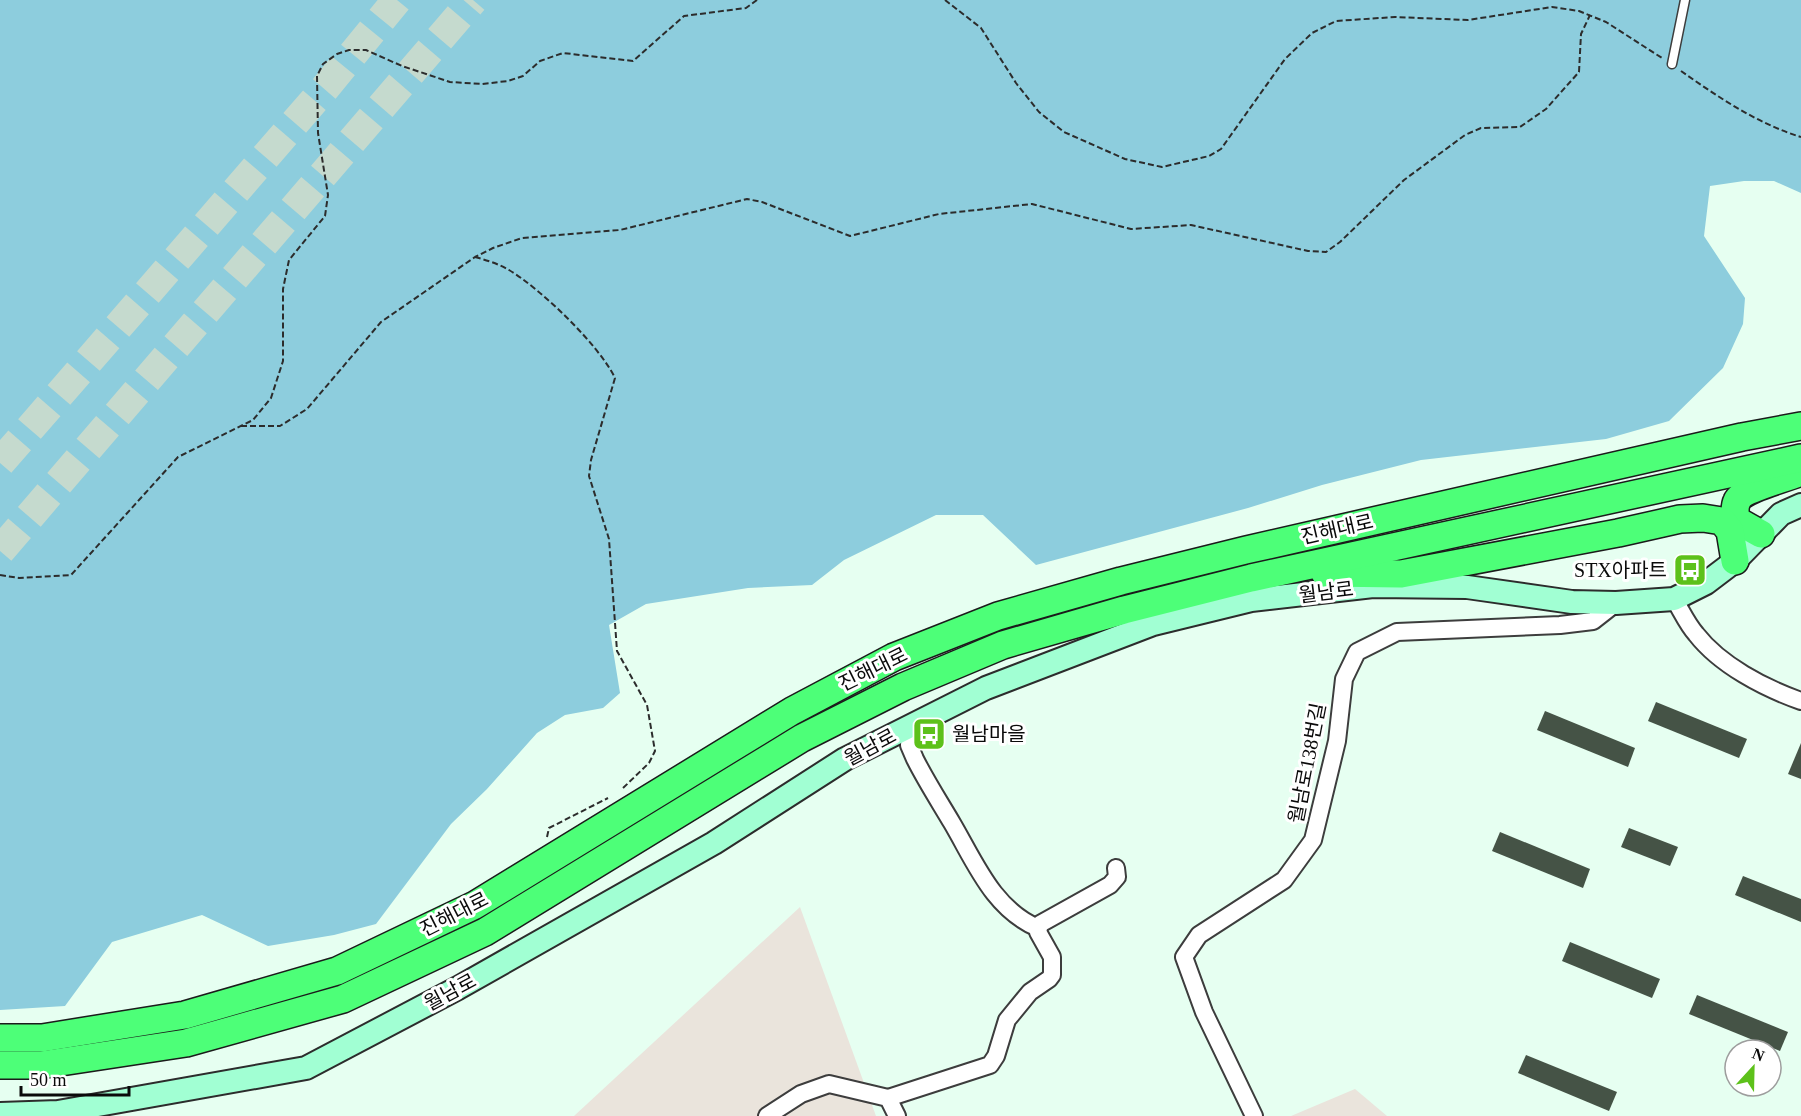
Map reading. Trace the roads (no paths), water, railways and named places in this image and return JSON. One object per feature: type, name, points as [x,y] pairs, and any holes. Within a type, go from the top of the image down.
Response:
[{"type":"highway","points":[[1742,437],[1801,418]]},
{"type":"highway","name":"진해대로","points":[[0,1038],[42,1038],[185,1015],[337,971],[476,905],[792,711],[894,657],[998,616],[1121,581],[1246,550],[1742,437],[1801,426]]},
{"type":"highway","name":"진해대로","points":[[0,1065],[41,1065],[186,1042],[343,999],[485,932],[802,738],[903,687],[1004,645],[1124,610],[1275,572],[1801,458]]},
{"type":"highway","points":[[1761,534],[1736,520],[1737,500],[1745,493],[1801,472]]},
{"type":"highway","points":[[1275,572],[1401,574],[1680,519],[1703,518],[1722,521],[1730,531],[1735,561]]},
{"type":"main road","name":"월남로","points":[[0,1114],[58,1112],[306,1068],[458,988],[704,849],[845,759],[986,688],[1154,624],[1251,600],[1373,586],[1467,587],[1572,602],[1616,603],[1674,598],[1706,583],[1735,561],[1781,514],[1801,505]]},
{"type":"street","points":[[1674,598],[1695,634],[1718,658],[1778,693],[1801,701]]},
{"type":"street","name":"월남로138번길","points":[[1254,1116],[1204,1012],[1184,957],[1199,935],[1284,880],[1313,840],[1337,741],[1344,679],[1357,652],[1397,632],[1560,625],[1593,621],[1616,603]]},
{"type":"street","points":[[911,725],[909,745],[915,759],[979,874],[998,899],[1010,910],[1038,928]]},
{"type":"street","points":[[767,1116],[801,1094],[829,1084],[888,1098],[979,1070],[994,1061],[1007,1020],[1030,992],[1052,975],[1052,957],[1038,932],[1040,924],[1078,905],[1110,885],[1117,877],[1116,868]]},
{"type":"street","points":[[888,1098],[897,1116]]},
{"type":"lane","points":[[1672,64],[1685,0]]},
{"type":"tunnel","points":[[0,463],[325,88],[397,0]]},
{"type":"tunnel","points":[[0,551],[473,0]]},
{"type":"place","name":"STX아파트","points":[[1690,570]]},
{"type":"place","name":"월남마을","points":[[929,734]]}]
